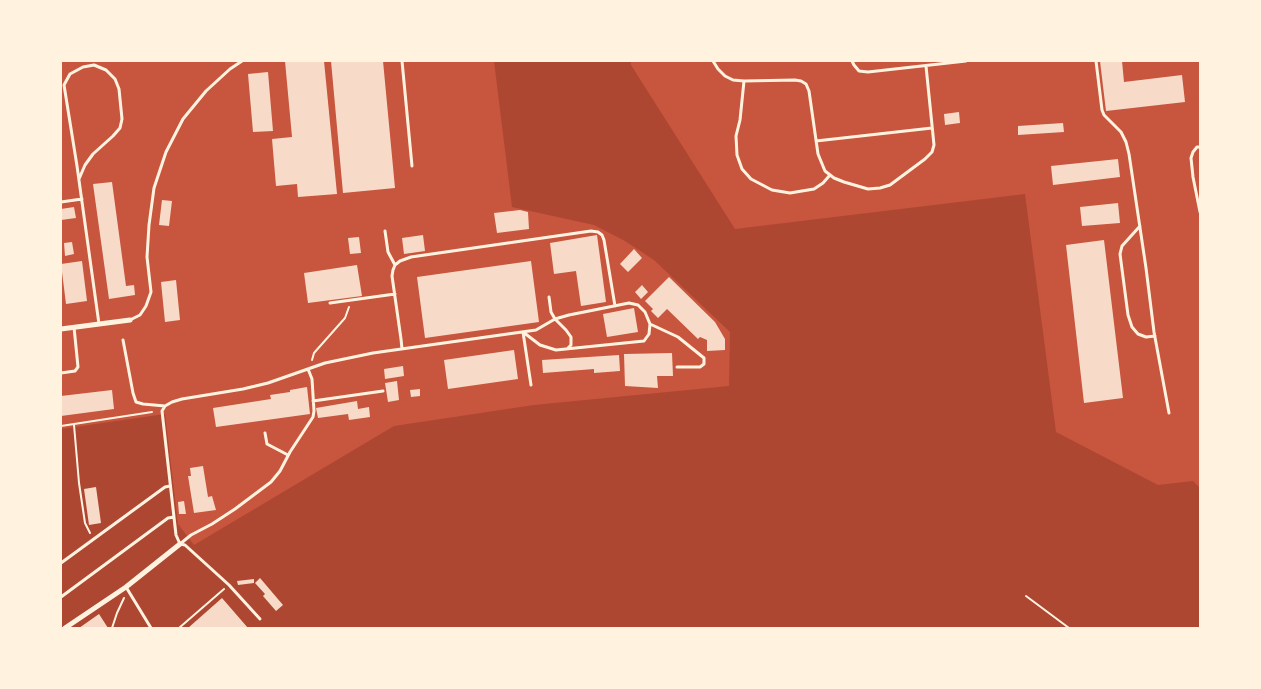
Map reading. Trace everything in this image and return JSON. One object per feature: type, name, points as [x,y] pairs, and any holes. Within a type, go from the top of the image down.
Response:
[{"type":"street","points":[[61,329],[130,320]]},
{"type":"street","points":[[65,628],[128,590],[180,544]]},
{"type":"lane","points":[[130,320],[140,315],[146,306],[151,292],[147,257],[149,225],[154,188],[166,152],[183,119],[206,91],[230,69],[242,61]]},
{"type":"lane","points":[[402,61],[412,166]]},
{"type":"lane","points":[[713,61],[725,76],[733,80],[795,80],[806,84],[809,91],[821,164],[825,171],[834,178],[868,189],[890,185],[932,152],[934,145],[926,66]]},
{"type":"lane","points":[[852,61],[859,71],[868,72],[966,61]]},
{"type":"lane","points":[[1096,61],[1102,110],[1104,115],[1121,132],[1129,154],[1155,336],[1169,413]]},
{"type":"lane","points":[[79,179],[85,165],[93,154],[120,128],[122,119],[119,89],[115,78],[106,70],[94,65],[82,67],[70,74],[64,85],[99,324]]},
{"type":"lane","points":[[744,81],[740,120],[736,136],[737,155],[742,169],[751,180],[772,190],[790,193],[814,189],[830,175]]},
{"type":"lane","points":[[816,141],[932,128]]},
{"type":"lane","points":[[1200,146],[1192,152],[1191,158],[1192,178],[1200,212]]},
{"type":"lane","points":[[61,202],[82,199]]},
{"type":"lane","points":[[1140,226],[1122,246],[1120,254],[1128,315],[1132,327],[1138,334],[1146,337],[1155,336]]},
{"type":"lane","points":[[385,231],[388,252],[395,265]]},
{"type":"lane","points":[[402,349],[392,276],[395,265],[411,257],[591,231],[598,232],[604,240],[615,306]]},
{"type":"lane","points":[[330,303],[395,294]]},
{"type":"lane","points":[[549,297],[551,312],[571,337],[572,345],[568,349]]},
{"type":"lane","points":[[180,544],[176,534],[162,411],[165,406],[172,402],[268,383],[325,363],[354,357],[536,330],[555,319],[629,303],[638,305],[645,312],[650,324],[649,334],[644,340],[556,350],[540,345],[523,332]]},
{"type":"lane","points":[[650,324],[678,337],[704,358],[704,364],[700,367],[677,367]]},
{"type":"lane","points":[[61,372],[75,370],[78,367],[74,327]]},
{"type":"lane","points":[[523,332],[531,385]]},
{"type":"lane","points":[[123,340],[132,393],[136,402],[165,406]]},
{"type":"lane","points":[[180,544],[191,535],[235,509],[272,482],[313,417],[312,380],[309,369]]},
{"type":"lane","points":[[313,401],[383,391]]},
{"type":"lane","points":[[265,433],[267,444],[288,455]]},
{"type":"lane","points":[[61,563],[165,487],[171,486]]},
{"type":"lane","points":[[61,597],[168,518],[174,517]]},
{"type":"lane","points":[[180,544],[185,545],[230,585],[260,619]]},
{"type":"lane","points":[[128,590],[151,628]]},
{"type":"path","points":[[309,369],[314,353],[345,318],[351,300]]},
{"type":"path","points":[[61,426],[162,411]]},
{"type":"path","points":[[74,425],[84,523],[93,539]]},
{"type":"path","points":[[179,628],[230,585]]},
{"type":"path","points":[[112,628],[116,613],[128,590]]},
{"type":"path","points":[[1026,596],[1070,628]]},
{"type":"shaded area","points":[[494,61],[631,61],[631,65],[735,229],[1025,194],[1056,432],[1158,485],[1193,481],[1200,488],[1200,628],[61,628],[61,429],[165,414],[178,524],[194,545],[394,426],[534,405],[729,386],[730,332],[654,260],[625,241],[594,225],[512,207]]},
{"type":"building","points":[[285,61],[324,61],[337,194],[298,197],[297,184],[276,186],[272,139],[292,137]]},
{"type":"building","points":[[331,61],[383,61],[395,188],[343,193]]},
{"type":"building","points":[[1100,61],[1122,61],[1124,82],[1182,75],[1185,102],[1106,111]]},
{"type":"building","points":[[268,72],[273,131],[253,132],[248,74]]},
{"type":"building","points":[[959,112],[960,123],[945,125],[944,114]]},
{"type":"building","points":[[1063,123],[1064,132],[1018,135],[1018,126]]},
{"type":"building","points":[[1118,159],[1120,177],[1053,185],[1051,166]]},
{"type":"building","points":[[112,182],[126,286],[134,285],[135,295],[109,299],[93,184]]},
{"type":"building","points":[[162,200],[172,201],[169,226],[159,225]]},
{"type":"building","points":[[1118,203],[1120,223],[1082,226],[1080,207]]},
{"type":"building","points":[[74,207],[76,218],[61,220],[61,209]]},
{"type":"building","points":[[520,210],[528,212],[529,229],[497,233],[494,213]]},
{"type":"building","points":[[423,235],[425,251],[404,254],[402,238]]},
{"type":"building","points":[[597,235],[606,302],[581,306],[576,271],[554,274],[550,243]]},
{"type":"building","points":[[359,237],[361,253],[350,254],[348,238]]},
{"type":"building","points":[[1104,240],[1123,398],[1084,403],[1066,245]]},
{"type":"building","points":[[72,242],[74,254],[65,256],[64,243]]},
{"type":"building","points":[[634,249],[642,258],[628,272],[620,264]]},
{"type":"building","points":[[82,261],[87,301],[66,304],[61,264]]},
{"type":"building","points":[[531,261],[539,322],[425,338],[417,277]]},
{"type":"building","points":[[357,265],[362,296],[308,303],[304,273]]},
{"type":"building","points":[[669,277],[715,322],[725,339],[725,350],[707,351],[707,340],[700,337],[698,339],[667,309],[658,318],[651,311],[653,309],[645,301]]},
{"type":"building","points":[[176,280],[180,320],[165,322],[161,282]]},
{"type":"building","points":[[642,285],[648,292],[641,299],[635,292]]},
{"type":"building","points":[[634,308],[638,332],[607,337],[603,314]]},
{"type":"building","points":[[514,350],[518,379],[448,389],[444,360]]},
{"type":"building","points":[[672,353],[673,376],[657,376],[658,388],[625,386],[624,354]]},
{"type":"building","points":[[619,355],[620,371],[594,373],[594,369],[543,373],[542,360]]},
{"type":"building","points":[[403,366],[404,376],[385,379],[384,369]]},
{"type":"building","points":[[397,381],[399,400],[388,402],[385,383]]},
{"type":"building","points":[[307,387],[310,414],[216,427],[213,408],[271,399],[270,395]]},
{"type":"building","points":[[420,389],[420,396],[411,397],[410,390]]},
{"type":"building","points":[[112,390],[114,409],[61,416],[61,396]]},
{"type":"building","points":[[357,401],[358,409],[369,407],[370,417],[349,420],[348,414],[318,418],[316,408]]},
{"type":"building","points":[[203,466],[208,497],[212,496],[216,510],[194,513],[188,476],[191,476],[190,468]]},
{"type":"building","points":[[96,487],[101,523],[89,525],[84,489]]},
{"type":"building","points":[[184,501],[186,514],[179,514],[178,502]]},
{"type":"building","points":[[260,578],[283,605],[276,611],[255,583]]},
{"type":"building","points":[[254,579],[254,583],[238,585],[237,581]]},
{"type":"building","points":[[222,598],[248,628],[188,628]]},
{"type":"building","points":[[99,614],[108,628],[79,628]]}]
